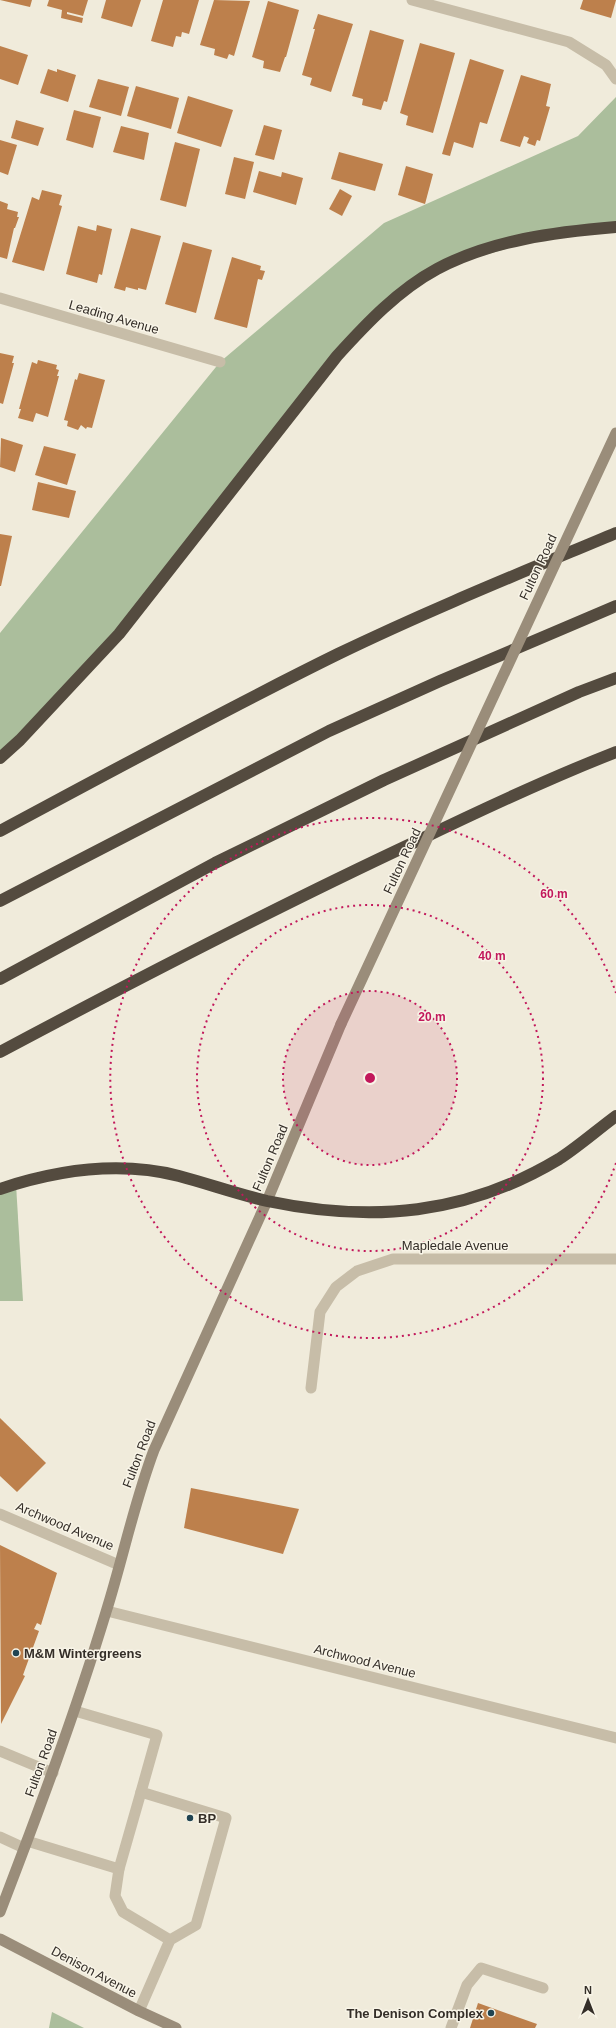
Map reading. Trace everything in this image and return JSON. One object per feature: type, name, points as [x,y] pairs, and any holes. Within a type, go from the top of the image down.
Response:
[{"type":"highway","points":[[0,758],[20,740],[120,634],[337,356],[371,319],[406,290],[437,269],[492,246],[566,231],[616,227]]},
{"type":"highway","points":[[0,831],[189,730],[339,654],[472,593],[616,533]]},
{"type":"highway","points":[[0,901],[329,732],[462,671],[616,606]]},
{"type":"highway","points":[[0,979],[215,863],[384,780],[579,692],[616,678]]},
{"type":"highway","points":[[0,1052],[140,978],[345,875],[551,778],[616,752]]},
{"type":"highway","points":[[0,1189],[54,1174],[92,1169],[139,1169],[178,1176],[267,1201],[302,1207],[344,1211],[401,1211],[440,1207],[476,1198],[518,1180],[559,1158],[616,1116]]},
{"type":"main road","name":"Fulton Road","points":[[0,1912],[53,1774],[75,1711],[107,1611],[143,1478],[154,1450],[267,1201],[341,1024],[616,433]]},
{"type":"main road","name":"Denison Avenue","points":[[0,1939],[139,2011],[176,2028]]},
{"type":"street","points":[[412,0],[569,42],[606,65],[616,79]]},
{"type":"street","name":"Leading Avenue","points":[[0,298],[220,362]]},
{"type":"street","name":"Mapledale Avenue","points":[[311,1388],[320,1312],[336,1287],[357,1272],[393,1259],[616,1259]]},
{"type":"street","name":"Archwood Avenue","points":[[0,1514],[119,1564]]},
{"type":"street","name":"Archwood Avenue","points":[[107,1611],[616,1738]]},
{"type":"street","points":[[75,1711],[157,1735],[119,1869],[116,1896],[123,1912],[140,1924],[170,1940]]},
{"type":"street","points":[[0,1751],[53,1774]]},
{"type":"street","points":[[139,2011],[170,1940],[196,1925],[226,1818],[141,1792]]},
{"type":"street","points":[[0,1837],[25,1845],[119,1869]]},
{"type":"street","points":[[452,2028],[468,1985],[481,1968],[543,1988]]},
{"type":"green space","points":[[616,97],[616,227],[567,231],[437,269],[371,319],[119,634],[0,758],[0,633],[220,362],[384,223],[578,136]]},
{"type":"green space","points":[[16,1184],[23,1301],[0,1301],[0,1189]]},
{"type":"green space","points":[[52,2012],[84,2028],[49,2028]]},
{"type":"building","points":[[0,0],[32,0],[30,7]]},
{"type":"building","points":[[49,0],[88,0],[83,16],[67,12],[67,14],[83,18],[82,23],[61,18],[62,10],[47,6]]},
{"type":"building","points":[[106,0],[141,0],[132,27],[101,18]]},
{"type":"building","points":[[163,0],[199,0],[189,34],[182,32],[181,37],[176,36],[173,47],[151,41]]},
{"type":"building","points":[[214,0],[250,1],[234,56],[229,54],[227,59],[214,55],[215,49],[200,45]]},
{"type":"building","points":[[583,0],[616,0],[611,18],[580,9]]},
{"type":"building","points":[[268,1],[299,10],[286,57],[280,72],[263,68],[264,61],[252,57]]},
{"type":"building","points":[[318,14],[353,24],[331,92],[310,85],[312,78],[302,75]]},
{"type":"building","points":[[370,30],[404,40],[387,102],[384,101],[381,110],[362,105],[363,99],[352,96]]},
{"type":"building","points":[[420,43],[455,53],[433,133],[406,125],[408,116],[400,113]]},
{"type":"building","points":[[0,46],[28,55],[18,85],[0,79]]},
{"type":"building","points":[[470,59],[504,70],[487,124],[480,122],[473,148],[454,142],[450,156],[442,154]]},
{"type":"building","points":[[48,69],[57,72],[57,69],[76,75],[68,102],[40,93]]},
{"type":"building","points":[[521,75],[551,84],[546,106],[550,107],[540,141],[537,140],[535,146],[527,143],[529,138],[524,136],[520,147],[500,141]]},
{"type":"building","points":[[98,79],[129,87],[121,116],[89,107]]},
{"type":"building","points":[[136,86],[179,98],[171,129],[127,116]]},
{"type":"building","points":[[188,96],[233,110],[221,147],[177,133]]},
{"type":"building","points":[[74,110],[101,117],[93,148],[66,140]]},
{"type":"building","points":[[16,120],[44,128],[38,146],[11,138]]},
{"type":"building","points":[[264,125],[282,130],[274,160],[255,155]]},
{"type":"building","points":[[121,126],[149,133],[144,160],[113,152]]},
{"type":"building","points":[[0,140],[17,145],[8,175],[0,172]]},
{"type":"building","points":[[175,142],[200,149],[186,207],[160,200]]},
{"type":"building","points":[[339,152],[383,164],[375,191],[331,179]]},
{"type":"building","points":[[234,157],[254,162],[245,199],[225,194]]},
{"type":"building","points":[[406,166],[433,174],[425,204],[398,195]]},
{"type":"building","points":[[259,171],[281,177],[282,172],[303,178],[296,205],[253,192]]},
{"type":"building","points":[[340,189],[352,196],[342,216],[329,209]]},
{"type":"building","points":[[42,190],[62,195],[59,205],[62,206],[44,271],[12,262],[32,197],[39,200]]},
{"type":"building","points":[[0,201],[8,204],[7,209],[18,212],[17,217],[19,217],[14,228],[7,259],[0,257]]},
{"type":"building","points":[[97,225],[112,229],[102,275],[99,274],[97,283],[66,274],[78,226],[96,231]]},
{"type":"building","points":[[131,228],[161,236],[146,290],[126,287],[125,291],[114,288]]},
{"type":"building","points":[[183,242],[212,250],[196,313],[165,304]]},
{"type":"building","points":[[232,257],[261,266],[260,270],[265,271],[262,280],[258,279],[247,328],[214,319]]},
{"type":"building","points":[[0,353],[14,356],[12,363],[14,363],[3,404],[0,403]]},
{"type":"building","points":[[38,360],[57,365],[56,369],[59,370],[57,376],[59,376],[48,417],[36,413],[33,422],[18,418],[21,409],[19,409],[32,362],[37,364]]},
{"type":"building","points":[[79,373],[105,380],[92,428],[87,427],[86,429],[81,425],[78,430],[67,426],[68,421],[64,420],[75,379],[77,380]]},
{"type":"building","points":[[1,438],[23,445],[15,472],[0,467]]},
{"type":"building","points":[[44,446],[76,454],[67,485],[35,475]]},
{"type":"building","points":[[38,482],[76,491],[69,518],[32,510]]},
{"type":"building","points":[[0,534],[12,536],[1,586],[0,586]]},
{"type":"building","points":[[0,1418],[46,1463],[17,1492],[0,1476]]},
{"type":"building","points":[[191,1488],[299,1509],[283,1554],[184,1528]]},
{"type":"building","name":"M&M Wintergreens","points":[[0,1545],[57,1573],[41,1625],[37,1623],[34,1629],[39,1631],[23,1675],[25,1676],[1,1724]]},
{"type":"building","name":"The Denison Complex","points":[[478,2003],[537,2024],[535,2028],[470,2028]]},
{"type":"place","name":"M&M Wintergreens","points":[[16,1653]]},
{"type":"place","name":"BP","points":[[190,1818]]},
{"type":"place","name":"The Denison Complex","points":[[491,2013]]}]
